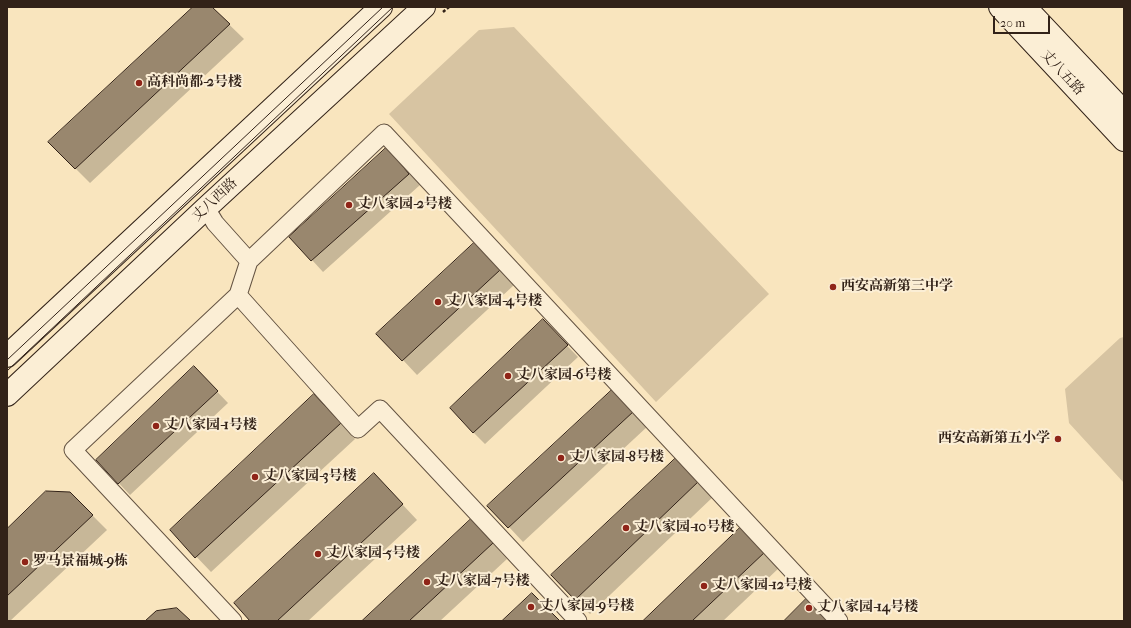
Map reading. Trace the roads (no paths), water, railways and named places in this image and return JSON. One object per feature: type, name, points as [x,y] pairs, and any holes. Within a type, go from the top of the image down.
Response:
[{"type":"main road","name":"丈八西路","points":[[7,356],[381,7]]},
{"type":"main road","name":"丈八西路","points":[[7,395],[206,208],[424,7]]},
{"type":"main road","name":"丈八五路","points":[[1000,7],[1124,140]]},
{"type":"main road","name":"丈八五路","points":[[1026,7],[1124,112]]},
{"type":"street","points":[[233,621],[73,450],[238,295],[249,261],[384,133],[839,621]]},
{"type":"street","points":[[206,208],[215,223],[249,261]]},
{"type":"street","points":[[238,295],[358,429],[380,409],[578,621]]},
{"type":"tram line","points":[[7,360],[383,7]]},
{"type":"tram line","points":[[7,371],[393,7]]},
{"type":"place","name":"高科尚都-2号楼","points":[[139,83]]},
{"type":"place","name":"丈八家园-2号楼","points":[[349,205]]},
{"type":"place","name":"西安高新第三中学","points":[[833,287]]},
{"type":"place","name":"丈八家园-4号楼","points":[[438,302]]},
{"type":"place","name":"丈八家园-6号楼","points":[[508,376]]},
{"type":"place","name":"丈八家园-1号楼","points":[[156,426]]},
{"type":"place","name":"西安高新第五小学","points":[[1058,439]]},
{"type":"place","name":"丈八家园-8号楼","points":[[561,458]]},
{"type":"place","name":"丈八家园-3号楼","points":[[255,477]]},
{"type":"place","name":"丈八家园-10号楼","points":[[626,528]]},
{"type":"place","name":"丈八家园-5号楼","points":[[318,554]]},
{"type":"place","name":"罗马景福城-9栋","points":[[25,562]]},
{"type":"place","name":"丈八家园-7号楼","points":[[427,582]]},
{"type":"place","name":"丈八家园-12号楼","points":[[704,586]]},
{"type":"place","name":"丈八家园-9号楼","points":[[531,607]]},
{"type":"place","name":"丈八家园-14号楼","points":[[809,608]]}]
